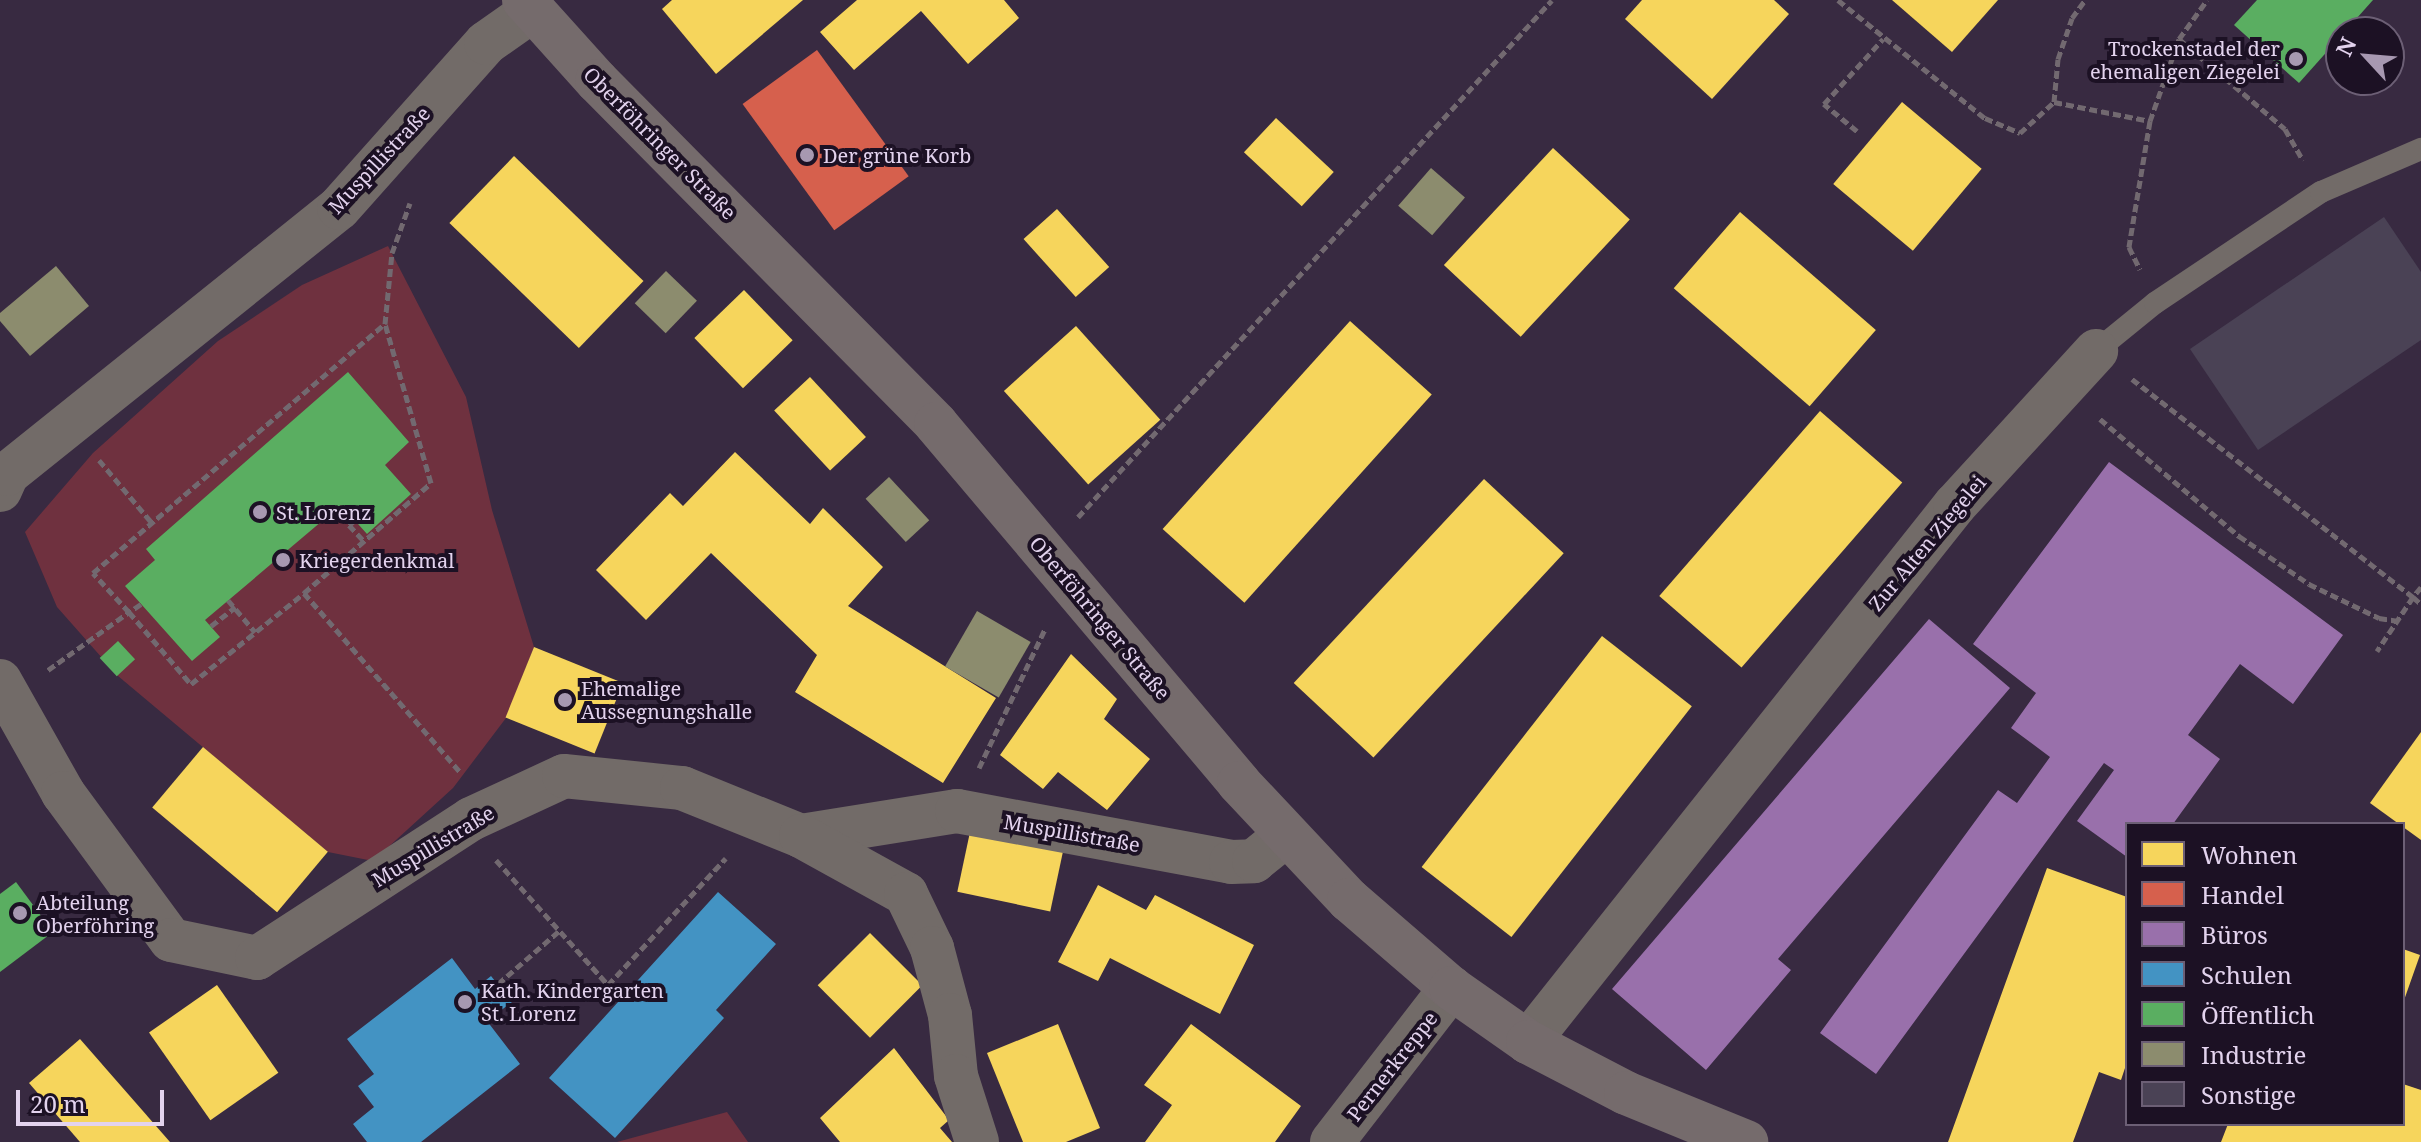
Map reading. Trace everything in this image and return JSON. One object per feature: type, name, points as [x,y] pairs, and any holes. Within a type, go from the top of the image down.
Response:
[{"type":"main road","name":"Oberföhringer Straße","points":[[528,5],[597,81],[936,424],[1285,836],[1349,900],[1451,988],[1528,1042],[1626,1093],[1746,1142]]},
{"type":"street","name":"Muspillistraße","points":[[0,490],[7,474],[339,208],[486,43],[528,5]]},
{"type":"street","name":"Zur Alten Ziegelei","points":[[1528,1042],[1955,505],[2096,351]]},
{"type":"street","name":"Muspillistraße","points":[[0,681],[63,793],[171,940],[257,958],[463,824],[564,776],[682,788],[801,836],[957,811],[1231,862],[1254,861],[1285,836]]},
{"type":"street","points":[[801,836],[906,894],[932,948],[950,1015],[956,1076],[977,1142]]},
{"type":"street","name":"Pernerkreppe","points":[[1332,1142],[1451,988]]},
{"type":"lane","name":"Zur Alten Ziegelei","points":[[2096,351],[2155,303],[2321,192],[2421,149]]},
{"type":"path","points":[[957,811],[1056,567],[1552,0]]},
{"type":"path","points":[[1838,0],[1985,118],[2020,133],[2054,102],[2058,59],[2072,18],[2085,0]]},
{"type":"path","points":[[2155,303],[2129,247],[2150,121],[2179,39],[2207,0]]},
{"type":"path","points":[[1857,131],[1824,104],[1883,39]]},
{"type":"path","points":[[2179,39],[2285,129]]},
{"type":"path","points":[[2054,102],[2150,121]]},
{"type":"path","points":[[385,324],[93,573],[191,684],[304,593],[431,483],[385,324],[392,253]]},
{"type":"path","points":[[2096,351],[2421,604]]},
{"type":"path","points":[[2063,388],[2239,536],[2309,584],[2379,618],[2397,621]]},
{"type":"path","points":[[93,453],[152,523]]},
{"type":"path","points":[[355,520],[349,525],[364,541]]},
{"type":"path","points":[[2377,651],[2421,587]]},
{"type":"path","points":[[304,593],[462,774]]},
{"type":"path","points":[[228,600],[255,632]]},
{"type":"path","points":[[87,645],[141,604]]},
{"type":"path","points":[[211,626],[235,607]]},
{"type":"path","points":[[463,824],[608,985],[728,855],[749,815]]},
{"type":"path","points":[[498,984],[559,931]]},
{"type":"shaded area","points":[[388,246],[466,397],[492,510],[534,647],[506,718],[453,788],[373,861],[328,852],[118,676],[57,607],[25,532],[93,453],[218,341],[302,285]]},
{"type":"shaded area","points":[[727,1112],[748,1142],[617,1142]]},
{"type":"building: Wohnen","points":[[672,0],[803,0],[716,74],[662,9]]},
{"type":"building: Wohnen","points":[[857,0],[1004,0],[1019,18],[968,64],[921,11],[854,70],[820,32]]},
{"type":"building: Wohnen","points":[[1642,0],[1774,0],[1789,14],[1712,99],[1625,19]]},
{"type":"building: Wohnen","points":[[1892,0],[1998,0],[1952,52]]},
{"type":"building: Wohnen","points":[[1902,102],[1982,169],[1913,251],[1833,184]]},
{"type":"building: Wohnen","points":[[1276,118],[1334,172],[1302,206],[1244,152]]},
{"type":"building: Wohnen","points":[[1553,148],[1630,220],[1521,337],[1444,265]]},
{"type":"building: Wohnen","points":[[514,156],[643,281],[579,348],[449,223]]},
{"type":"building: Wohnen","points":[[1057,209],[1109,267],[1076,297],[1024,239]]},
{"type":"building: Wohnen","points":[[1740,212],[1876,330],[1810,406],[1674,288]]},
{"type":"building: Wohnen","points":[[744,290],[793,340],[743,388],[694,338]]},
{"type":"building: Wohnen","points":[[1350,321],[1432,395],[1244,603],[1163,529]]},
{"type":"building: Wohnen","points":[[1076,326],[1160,420],[1088,485],[1004,391]]},
{"type":"building: Wohnen","points":[[810,377],[866,437],[830,470],[774,410]]},
{"type":"building: Wohnen","points":[[1820,411],[1902,483],[1742,667],[1659,596]]},
{"type":"building: Wohnen","points":[[735,452],[810,524],[823,508],[883,567],[848,606],[996,698],[943,783],[795,692],[817,655],[711,553],[646,620],[596,570],[670,493],[683,506]]},
{"type":"building: Wohnen","points":[[1484,479],[1564,553],[1373,757],[1294,683]]},
{"type":"building: Wohnen","points":[[1602,636],[1692,706],[1511,937],[1422,867]]},
{"type":"building: Wohnen","name":"Ehemalige Aussegnungshalle","points":[[534,647],[623,683],[595,753],[506,717]]},
{"type":"building: Wohnen","points":[[1071,654],[1117,699],[1104,719],[1150,759],[1107,810],[1058,772],[1043,789],[1000,755]]},
{"type":"building: Wohnen","points":[[2421,732],[2421,840],[2405,828],[2405,822],[2396,822],[2370,803]]},
{"type":"building: Wohnen","points":[[203,747],[328,852],[277,912],[152,808]]},
{"type":"building: Wohnen","points":[[970,832],[1063,852],[1050,911],[957,892]]},
{"type":"building: Wohnen","points":[[2047,868],[2125,896],[2125,1068],[2121,1080],[2099,1072],[2073,1142],[1948,1142]]},
{"type":"building: Wohnen","points":[[1098,885],[1146,910],[1155,895],[1254,945],[1220,1014],[1110,958],[1098,981],[1058,962]]},
{"type":"building: Wohnen","points":[[870,933],[922,985],[870,1038],[818,985]]},
{"type":"building: Wohnen","points":[[2405,950],[2420,955],[2405,997]]},
{"type":"building: Wohnen","points":[[217,985],[278,1073],[210,1120],[149,1033]]},
{"type":"building: Wohnen","points":[[1058,1024],[1100,1128],[1066,1142],[1023,1142],[987,1053]]},
{"type":"building: Wohnen","points":[[1191,1024],[1301,1106],[1275,1142],[1145,1142],[1172,1105],[1144,1085]]},
{"type":"building: Wohnen","points":[[80,1039],[170,1142],[80,1142],[29,1083]]},
{"type":"building: Wohnen","points":[[894,1048],[949,1120],[940,1128],[952,1142],[840,1142],[820,1118]]},
{"type":"building: Wohnen","points":[[2405,1085],[2421,1090],[2421,1142],[2221,1142],[2227,1126],[2405,1126]]},
{"type":"building: Handel","points":[[817,50],[909,176],[834,230],[743,104]]},
{"type":"building: Büros","points":[[2109,462],[2343,635],[2293,704],[2240,664],[2188,735],[2220,759],[2174,822],[2125,822],[2125,856],[2077,821],[2114,770],[2104,763],[1876,1074],[1820,1033],[1998,790],[2017,803],[2050,757],[2011,728],[2036,693],[1973,644]]},
{"type":"building: Büros","points":[[1929,619],[2010,688],[1778,959],[1791,970],[1706,1070],[1612,989]]},
{"type":"building: Schulen","points":[[718,892],[776,944],[716,1010],[724,1018],[615,1138],[549,1078]]},
{"type":"building: Schulen","points":[[452,958],[475,989],[491,976],[512,1002],[487,1021],[520,1064],[421,1142],[367,1142],[353,1124],[374,1107],[358,1086],[374,1074],[347,1039]]},
{"type":"building: Öffentlich","name":"Trockenstadel der ehemaligen Ziegelei","points":[[2257,0],[2373,0],[2359,16],[2325,16],[2325,54],[2299,83],[2234,25]]},
{"type":"building: Öffentlich","name":"St. Lorenz","points":[[348,372],[409,442],[385,465],[411,494],[367,534],[341,505],[205,620],[220,637],[192,661],[125,586],[155,560],[146,549]]},
{"type":"building: Öffentlich","points":[[118,641],[135,659],[117,676],[100,658]]},
{"type":"building: Öffentlich","name":"Abteilung Oberföhring","points":[[16,882],[53,932],[0,972],[0,894]]},
{"type":"building: Industrie","points":[[1431,168],[1465,198],[1432,235],[1398,206]]},
{"type":"building: Industrie","points":[[56,266],[89,306],[30,356],[0,321],[0,313]]},
{"type":"building: Industrie","points":[[666,271],[697,301],[666,333],[635,303]]},
{"type":"building: Industrie","points":[[889,477],[929,520],[906,542],[866,499]]},
{"type":"building: Industrie","points":[[977,611],[1031,642],[999,697],[945,666]]},
{"type":"building: Sonstige","points":[[2384,217],[2421,272],[2421,340],[2258,450],[2190,349]]},
{"type":"place","name":"Trockenstadel der ehemaligen Ziegelei","points":[[2296,59]]},
{"type":"place","name":"Der grüne Korb","points":[[807,155]]},
{"type":"place","name":"St. Lorenz","points":[[260,512]]},
{"type":"place","name":"Kriegerdenkmal","points":[[283,560]]},
{"type":"place","name":"Ehemalige Aussegnungshalle","points":[[565,700]]},
{"type":"place","name":"Abteilung Oberföhring","points":[[20,913]]},
{"type":"place","name":"Kath. Kindergarten St. Lorenz","points":[[465,1002]]}]
